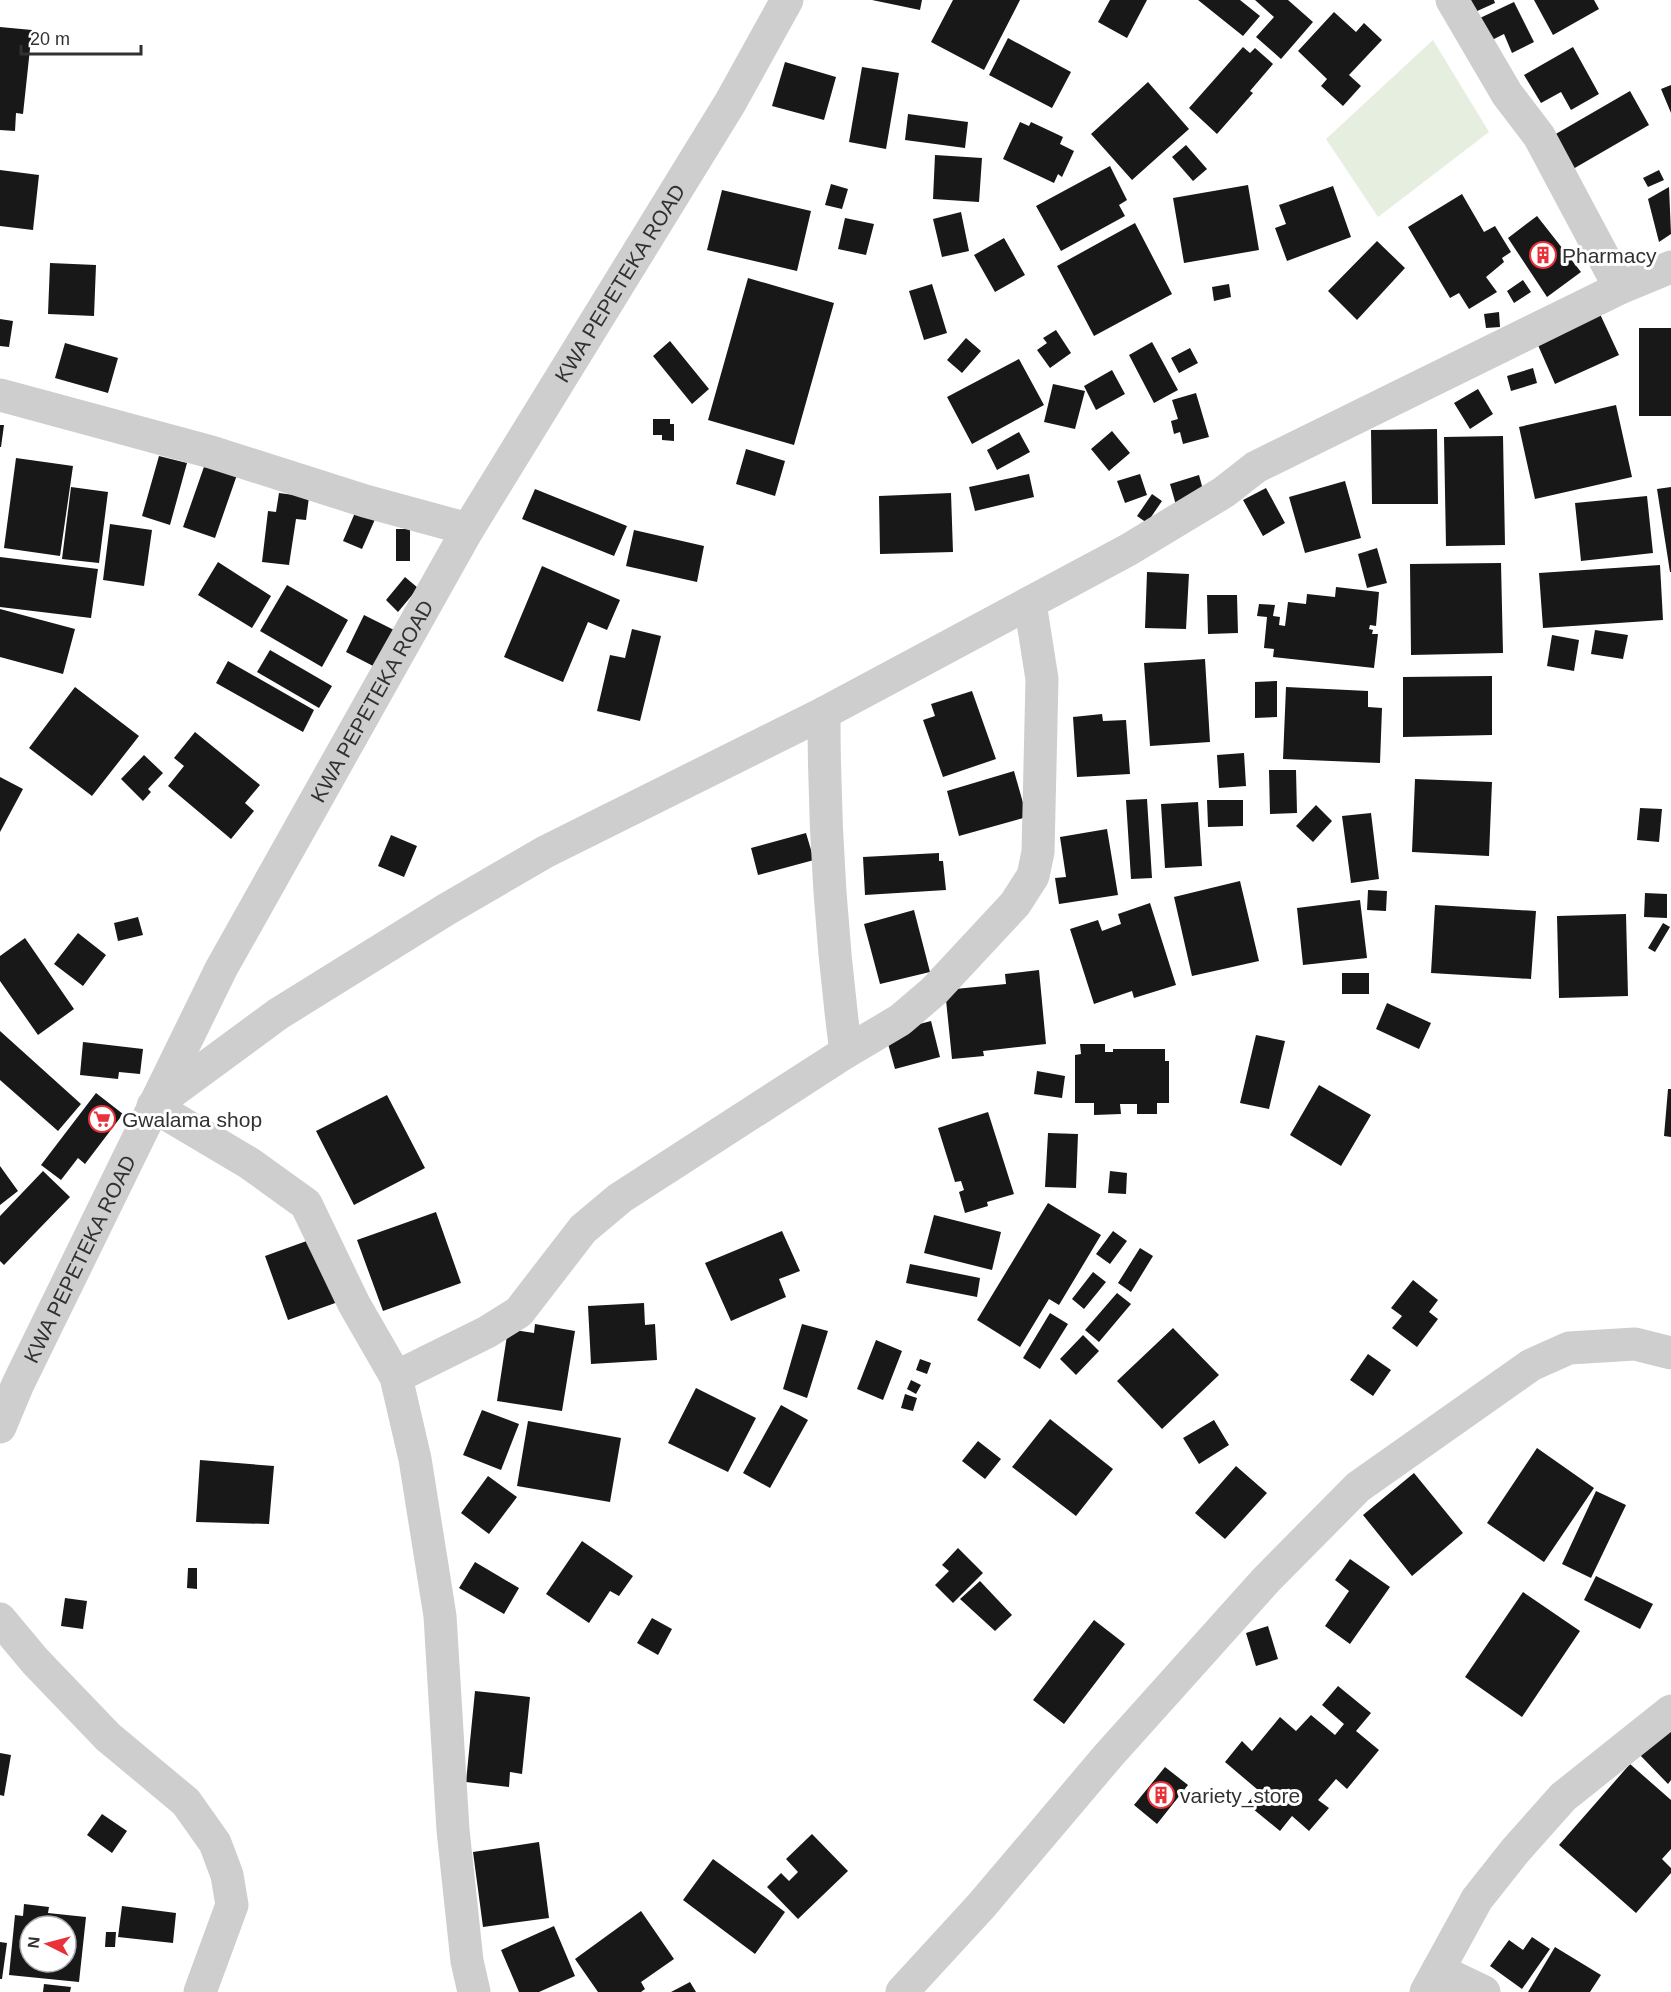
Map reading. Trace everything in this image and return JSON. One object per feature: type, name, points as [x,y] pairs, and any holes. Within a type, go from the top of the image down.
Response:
[{"type":"street","name":"KWA PEPETEKA ROAD","points":[[0,1427],[9,1377],[153,1106],[222,969],[468,529],[730,103],[787,0]]},
{"type":"street","points":[[1452,0],[1507,94],[1539,136],[1620,288]]},
{"type":"street","points":[[474,1992],[466,1961],[453,1830],[440,1616],[415,1459],[396,1377],[354,1304],[306,1204],[249,1163],[153,1106],[278,1014],[447,909],[545,852],[824,713],[1128,550],[1224,492],[1256,467],[1620,288],[1671,267]]},
{"type":"street","points":[[0,395],[211,452],[365,501],[468,529]]},
{"type":"street","points":[[396,1377],[487,1332],[519,1312],[583,1229],[620,1198],[846,1052],[900,1020],[934,991],[1015,903],[1033,876],[1038,852],[1042,679],[1030,603]]},
{"type":"street","points":[[824,713],[824,823],[827,882],[846,1052]]},
{"type":"street","points":[[902,1992],[981,1906],[1108,1755],[1250,1597],[1358,1487],[1531,1365],[1550,1356],[1569,1348],[1635,1344],[1671,1353]]},
{"type":"street","points":[[0,1619],[35,1661],[108,1737],[186,1802],[215,1843],[227,1875],[232,1905],[200,1992]]},
{"type":"street","points":[[1484,1992],[1432,1981],[1477,1899],[1515,1851],[1563,1797],[1671,1711]]},
{"type":"green space","points":[[1433,40],[1489,132],[1378,217],[1326,139]]},
{"type":"building","points":[[872,0],[922,0],[920,10]]},
{"type":"building","points":[[953,0],[1020,0],[984,70],[931,42]]},
{"type":"building","points":[[1110,0],[1147,0],[1127,38],[1098,22]]},
{"type":"building","points":[[1198,0],[1240,0],[1260,16],[1243,36]]},
{"type":"building","points":[[1255,0],[1288,0],[1313,22],[1281,59],[1256,37],[1274,17]]},
{"type":"building","points":[[1470,0],[1494,0],[1495,3],[1475,12]]},
{"type":"building","points":[[1534,0],[1594,0],[1599,9],[1553,35]]},
{"type":"building","points":[[1514,2],[1534,42],[1512,53],[1504,34],[1492,40],[1480,18]]},
{"type":"building","points":[[1334,12],[1356,32],[1364,23],[1382,40],[1349,75],[1361,86],[1343,106],[1321,86],[1327,79],[1298,51]]},
{"type":"building","points":[[0,27],[32,30],[23,114],[16,113],[15,131],[0,130]]},
{"type":"building","points":[[1008,38],[1071,72],[1052,108],[989,75]]},
{"type":"building","points":[[1243,47],[1250,53],[1255,48],[1273,64],[1250,91],[1253,93],[1217,134],[1189,108]]},
{"type":"building","points":[[1573,47],[1599,94],[1571,110],[1561,92],[1541,103],[1524,75]]},
{"type":"building","points":[[785,62],[836,77],[824,120],[772,106]]},
{"type":"building","points":[[862,67],[899,73],[886,149],[849,142]]},
{"type":"building","points":[[1148,82],[1189,129],[1132,180],[1091,134]]},
{"type":"building","points":[[1671,85],[1671,113],[1661,89]]},
{"type":"building","points":[[1630,91],[1649,125],[1573,169],[1554,135]]},
{"type":"building","points":[[908,114],[968,122],[965,148],[905,140]]},
{"type":"building","points":[[1020,122],[1029,126],[1031,122],[1063,137],[1060,144],[1074,151],[1062,177],[1058,174],[1054,183],[1003,159]]},
{"type":"building","points":[[1186,145],[1207,169],[1193,181],[1172,157]]},
{"type":"building","points":[[935,155],[982,158],[979,202],[933,199]]},
{"type":"building","points":[[1110,166],[1127,200],[1119,205],[1125,216],[1061,251],[1036,206]]},
{"type":"building","points":[[0,170],[39,175],[33,230],[0,226]]},
{"type":"building","points":[[1659,170],[1664,180],[1648,187],[1643,178]]},
{"type":"building","points":[[831,184],[848,189],[842,209],[825,205]]},
{"type":"building","points":[[1248,185],[1259,250],[1184,263],[1173,198]]},
{"type":"building","points":[[1333,186],[1351,237],[1287,261],[1275,228],[1286,224],[1279,205]]},
{"type":"building","points":[[1669,187],[1671,234],[1659,242],[1648,199]]},
{"type":"building","points":[[722,190],[811,211],[797,271],[707,250]]},
{"type":"building","points":[[1462,194],[1484,232],[1495,226],[1511,252],[1502,258],[1504,262],[1486,277],[1497,292],[1469,309],[1459,293],[1450,298],[1408,227]]},
{"type":"building","points":[[961,212],[969,251],[942,257],[933,219]]},
{"type":"building","name":"Pharmacy","points":[[1537,216],[1581,272],[1547,297],[1508,238]]},
{"type":"building","points":[[845,218],[874,224],[866,255],[838,249]]},
{"type":"building","points":[[1135,223],[1172,294],[1094,336],[1057,266]]},
{"type":"building","points":[[1004,238],[1025,275],[995,292],[974,255]]},
{"type":"building","points":[[1377,241],[1405,268],[1357,320],[1328,291]]},
{"type":"building","points":[[50,263],[96,265],[94,316],[48,314]]},
{"type":"building","points":[[748,278],[834,303],[794,445],[708,420]]},
{"type":"building","points":[[1523,280],[1531,292],[1514,303],[1507,291]]},
{"type":"building","points":[[932,284],[947,333],[924,340],[909,291]]},
{"type":"building","points":[[1229,284],[1231,297],[1214,301],[1212,287]]},
{"type":"building","points":[[1499,312],[1500,327],[1486,328],[1484,314]]},
{"type":"building","points":[[1600,314],[1619,355],[1555,384],[1537,343]]},
{"type":"building","points":[[0,319],[13,321],[9,347],[0,346]]},
{"type":"building","points":[[1639,328],[1671,328],[1671,416],[1639,416]]},
{"type":"building","points":[[1056,330],[1071,353],[1050,368],[1037,350],[1047,343],[1043,338]]},
{"type":"building","points":[[966,338],[981,351],[962,373],[947,360]]},
{"type":"building","points":[[670,341],[709,389],[692,404],[653,356]]},
{"type":"building","points":[[1152,342],[1178,390],[1154,403],[1129,355]]},
{"type":"building","points":[[65,343],[118,358],[108,393],[55,378]]},
{"type":"building","points":[[1190,348],[1198,363],[1179,373],[1171,358]]},
{"type":"building","points":[[1019,359],[1044,405],[972,444],[947,397]]},
{"type":"building","points":[[1533,368],[1537,383],[1511,391],[1507,376]]},
{"type":"building","points":[[1112,370],[1125,394],[1096,410],[1084,386]]},
{"type":"building","points":[[1053,384],[1085,391],[1075,429],[1044,422]]},
{"type":"building","points":[[1478,389],[1493,414],[1470,429],[1454,403]]},
{"type":"building","points":[[1196,393],[1209,437],[1183,444],[1180,432],[1174,434],[1171,421],[1178,419],[1172,400]]},
{"type":"building","points":[[1616,405],[1632,477],[1535,499],[1519,427]]},
{"type":"building","points":[[653,419],[670,419],[670,424],[674,424],[674,441],[662,440],[662,435],[653,435]]},
{"type":"building","points":[[0,425],[4,425],[1,447],[0,447]]},
{"type":"building","points":[[1437,429],[1438,504],[1372,504],[1371,430]]},
{"type":"building","points":[[1112,431],[1130,453],[1109,471],[1091,449]]},
{"type":"building","points":[[1019,432],[1030,452],[997,470],[987,450]]},
{"type":"building","points":[[1503,436],[1505,545],[1446,546],[1444,437]]},
{"type":"building","points":[[746,449],[785,461],[775,496],[736,484]]},
{"type":"building","points":[[159,456],[187,463],[170,525],[142,516]]},
{"type":"building","points":[[16,458],[73,466],[60,556],[4,548]]},
{"type":"building","points":[[206,461],[238,472],[215,538],[183,527]]},
{"type":"building","points":[[1029,474],[1034,497],[975,511],[969,487]]},
{"type":"building","points":[[1140,474],[1147,495],[1125,503],[1117,481]]},
{"type":"building","points":[[1199,475],[1205,497],[1176,505],[1170,484]]},
{"type":"building","points":[[1345,481],[1361,538],[1305,553],[1289,497]]},
{"type":"building","points":[[71,487],[108,492],[99,563],[62,559]]},
{"type":"building","points":[[1671,487],[1671,572],[1670,572],[1657,489]]},
{"type":"building","points":[[1266,488],[1285,523],[1263,536],[1243,500]]},
{"type":"building","points":[[535,489],[627,526],[614,556],[522,519]]},
{"type":"building","points":[[279,493],[309,497],[306,520],[296,519],[289,565],[262,562],[268,511],[276,512]]},
{"type":"building","points":[[951,493],[953,552],[880,554],[879,496]]},
{"type":"building","points":[[1152,494],[1162,501],[1147,523],[1137,516]]},
{"type":"building","points":[[1647,496],[1653,553],[1581,561],[1575,503]]},
{"type":"building","points":[[357,508],[376,517],[362,549],[343,541]]},
{"type":"building","points":[[110,524],[152,530],[144,586],[103,580]]},
{"type":"building","points":[[396,529],[410,529],[410,561],[396,561]]},
{"type":"building","points":[[634,530],[704,546],[697,582],[626,566]]},
{"type":"building","points":[[1377,548],[1387,583],[1367,588],[1358,554]]},
{"type":"building","points":[[0,557],[98,569],[91,618],[0,607]]},
{"type":"building","points":[[218,562],[271,596],[252,628],[198,595]]},
{"type":"building","points":[[1501,563],[1503,653],[1411,655],[1410,564]]},
{"type":"building","points":[[1660,565],[1663,620],[1543,628],[1539,573]]},
{"type":"building","points":[[542,566],[620,600],[607,630],[588,622],[563,682],[504,657]]},
{"type":"building","points":[[1147,572],[1189,574],[1186,629],[1145,628]]},
{"type":"building","points":[[405,577],[418,588],[398,612],[386,600]]},
{"type":"building","points":[[287,585],[348,620],[322,667],[260,631]]},
{"type":"building","points":[[1336,587],[1379,592],[1376,626],[1370,625],[1369,629],[1373,630],[1372,634],[1378,634],[1374,668],[1273,657],[1274,649],[1264,648],[1267,617],[1257,616],[1259,604],[1275,605],[1273,616],[1280,617],[1279,625],[1285,626],[1288,602],[1306,604],[1307,594],[1335,597]]},
{"type":"building","points":[[1207,595],[1237,595],[1238,633],[1208,634]]},
{"type":"building","points":[[0,609],[75,629],[63,674],[0,657]]},
{"type":"building","points":[[364,615],[394,630],[375,667],[346,652]]},
{"type":"building","points":[[632,629],[661,636],[640,721],[597,711],[610,655],[625,658]]},
{"type":"building","points":[[1595,630],[1628,635],[1623,659],[1591,654]]},
{"type":"building","points":[[1552,635],[1579,640],[1574,671],[1547,666]]},
{"type":"building","points":[[270,650],[332,686],[319,708],[257,672]]},
{"type":"building","points":[[1205,659],[1210,742],[1150,746],[1144,663]]},
{"type":"building","points":[[228,661],[314,710],[303,732],[216,683]]},
{"type":"building","points":[[1492,676],[1492,735],[1403,737],[1403,677]]},
{"type":"building","points":[[1277,681],[1277,717],[1255,718],[1255,682]]},
{"type":"building","points":[[75,687],[139,736],[92,796],[29,748]]},
{"type":"building","points":[[1286,687],[1368,691],[1368,707],[1382,708],[1380,763],[1283,759]]},
{"type":"building","points":[[972,691],[996,759],[943,777],[923,720],[935,716],[931,704]]},
{"type":"building","points":[[1102,714],[1103,721],[1126,720],[1130,774],[1077,777],[1073,717]]},
{"type":"building","points":[[195,732],[260,785],[245,803],[254,811],[231,839],[168,786],[184,766],[174,758]]},
{"type":"building","points":[[1244,753],[1246,786],[1219,788],[1217,755]]},
{"type":"building","points":[[144,755],[163,773],[148,789],[151,792],[143,801],[121,779]]},
{"type":"building","points":[[1269,770],[1296,770],[1297,813],[1270,814]]},
{"type":"building","points":[[1014,771],[1027,817],[959,836],[947,791]]},
{"type":"building","points":[[0,777],[23,789],[0,832]]},
{"type":"building","points":[[1415,779],[1492,782],[1489,856],[1412,852]]},
{"type":"building","points":[[1147,799],[1152,878],[1131,879],[1126,800]]},
{"type":"building","points":[[1207,800],[1243,800],[1243,826],[1208,827]]},
{"type":"building","points":[[1198,802],[1202,866],[1165,868],[1161,804]]},
{"type":"building","points":[[1316,805],[1332,821],[1313,842],[1296,826]]},
{"type":"building","points":[[1640,808],[1662,809],[1659,842],[1637,840]]},
{"type":"building","points":[[1371,813],[1379,879],[1351,883],[1342,816]]},
{"type":"building","points":[[1107,829],[1118,895],[1059,904],[1055,878],[1066,877],[1060,837]]},
{"type":"building","points":[[806,833],[814,860],[758,875],[751,848]]},
{"type":"building","points":[[391,835],[417,846],[404,877],[378,866]]},
{"type":"building","points":[[939,853],[939,861],[943,861],[946,890],[865,895],[863,857]]},
{"type":"building","points":[[1240,881],[1259,961],[1192,976],[1174,897]]},
{"type":"building","points":[[1368,890],[1387,891],[1386,911],[1367,910]]},
{"type":"building","points":[[1645,893],[1667,894],[1667,918],[1644,917]]},
{"type":"building","points":[[1360,900],[1367,958],[1303,965],[1297,908]]},
{"type":"building","points":[[1150,903],[1176,985],[1134,998],[1132,991],[1094,1004],[1070,929],[1098,920],[1102,931],[1121,924],[1118,914]]},
{"type":"building","points":[[1435,905],[1536,911],[1531,979],[1431,973]]},
{"type":"building","points":[[914,910],[930,972],[880,984],[864,924]]},
{"type":"building","points":[[1626,914],[1628,996],[1559,998],[1557,916]]},
{"type":"building","points":[[138,917],[143,935],[118,941],[114,923]]},
{"type":"building","points":[[1663,923],[1670,927],[1655,952],[1648,948]]},
{"type":"building","points":[[78,933],[106,955],[83,986],[54,964]]},
{"type":"building","points":[[25,938],[74,1009],[38,1035],[0,981],[0,956]]},
{"type":"building","points":[[1039,970],[1046,1044],[983,1051],[984,1056],[952,1059],[945,990],[1006,984],[1005,974]]},
{"type":"building","points":[[1342,973],[1369,973],[1369,994],[1342,994]]},
{"type":"building","points":[[1387,1003],[1431,1023],[1419,1049],[1376,1029]]},
{"type":"building","points":[[931,1021],[940,1057],[895,1069],[885,1033]]},
{"type":"building","points":[[0,1031],[81,1104],[58,1131],[0,1080]]},
{"type":"building","points":[[1256,1035],[1285,1041],[1269,1109],[1240,1103]]},
{"type":"building","points":[[83,1042],[143,1049],[140,1074],[119,1072],[118,1079],[80,1075]]},
{"type":"building","points":[[1080,1044],[1105,1044],[1105,1052],[1113,1052],[1113,1049],[1165,1049],[1165,1061],[1169,1061],[1169,1103],[1157,1103],[1157,1114],[1137,1114],[1137,1104],[1120,1104],[1121,1114],[1094,1115],[1094,1103],[1075,1103],[1075,1055],[1081,1054]]},
{"type":"building","points":[[1037,1071],[1065,1076],[1062,1098],[1034,1094]]},
{"type":"building","points":[[1319,1085],[1371,1115],[1341,1166],[1290,1135]]},
{"type":"building","points":[[1668,1089],[1671,1089],[1671,1137],[1664,1136]]},
{"type":"building","points":[[96,1093],[123,1114],[85,1164],[78,1158],[61,1180],[41,1165]]},
{"type":"building","points":[[387,1095],[425,1168],[354,1205],[316,1131]]},
{"type":"building","points":[[988,1112],[1014,1194],[987,1202],[988,1206],[965,1213],[959,1192],[964,1190],[961,1181],[955,1182],[938,1128]]},
{"type":"building","points":[[1048,1133],[1078,1134],[1076,1188],[1045,1187]]},
{"type":"building","points":[[0,1166],[18,1191],[0,1205]]},
{"type":"building","points":[[43,1171],[70,1197],[4,1265],[0,1261],[0,1216]]},
{"type":"building","points":[[1110,1171],[1127,1173],[1126,1194],[1108,1193]]},
{"type":"building","points":[[1048,1203],[1101,1235],[1059,1305],[1049,1299],[1020,1347],[977,1320]]},
{"type":"building","points":[[436,1212],[461,1283],[383,1311],[357,1240]]},
{"type":"building","points":[[934,1215],[1001,1232],[992,1270],[924,1253]]},
{"type":"building","points":[[782,1231],[800,1271],[779,1279],[786,1297],[731,1321],[705,1263]]},
{"type":"building","points":[[1113,1231],[1127,1241],[1110,1264],[1096,1254]]},
{"type":"building","points":[[315,1238],[338,1302],[288,1320],[265,1256]]},
{"type":"building","points":[[1140,1248],[1153,1256],[1131,1292],[1118,1283]]},
{"type":"building","points":[[910,1264],[980,1278],[977,1297],[906,1283]]},
{"type":"building","points":[[1093,1272],[1106,1282],[1084,1309],[1072,1299]]},
{"type":"building","points":[[1413,1280],[1438,1300],[1429,1312],[1438,1319],[1417,1347],[1392,1328],[1402,1316],[1391,1308]]},
{"type":"building","points":[[1117,1293],[1131,1304],[1099,1342],[1085,1330]]},
{"type":"building","points":[[644,1303],[645,1325],[655,1324],[657,1360],[591,1364],[588,1306]]},
{"type":"building","points":[[1050,1313],[1068,1324],[1040,1369],[1023,1358]]},
{"type":"building","points":[[535,1324],[575,1331],[562,1411],[497,1401],[508,1329],[534,1333]]},
{"type":"building","points":[[802,1324],[828,1331],[807,1398],[783,1389]]},
{"type":"building","points":[[1173,1328],[1219,1375],[1162,1429],[1117,1381]]},
{"type":"building","points":[[1083,1335],[1099,1351],[1076,1375],[1060,1359]]},
{"type":"building","points":[[876,1340],[902,1351],[883,1400],[857,1389]]},
{"type":"building","points":[[1368,1354],[1391,1370],[1373,1396],[1350,1380]]},
{"type":"building","points":[[920,1359],[931,1363],[927,1374],[916,1370]]},
{"type":"building","points":[[911,1380],[921,1385],[916,1394],[907,1389]]},
{"type":"building","points":[[696,1388],[756,1418],[728,1472],[668,1443]]},
{"type":"building","points":[[905,1394],[917,1398],[913,1411],[901,1408]]},
{"type":"building","points":[[781,1405],[808,1420],[770,1488],[743,1473]]},
{"type":"building","points":[[482,1410],[519,1424],[501,1470],[463,1455]]},
{"type":"building","points":[[1050,1419],[1113,1469],[1076,1516],[1012,1467]]},
{"type":"building","points":[[1214,1420],[1229,1445],[1199,1464],[1183,1438]]},
{"type":"building","points":[[528,1421],[621,1438],[610,1502],[517,1486]]},
{"type":"building","points":[[978,1441],[1001,1459],[985,1479],[962,1461]]},
{"type":"building","points":[[1537,1448],[1594,1488],[1544,1562],[1487,1523]]},
{"type":"building","points":[[200,1460],[274,1466],[269,1524],[196,1522]]},
{"type":"building","points":[[1236,1466],[1267,1493],[1225,1539],[1195,1513]]},
{"type":"building","points":[[1414,1473],[1463,1533],[1412,1576],[1363,1515]]},
{"type":"building","points":[[488,1476],[517,1497],[489,1534],[461,1513]]},
{"type":"building","points":[[1596,1491],[1626,1505],[1591,1578],[1562,1564]]},
{"type":"building","points":[[582,1541],[633,1576],[619,1596],[610,1591],[589,1623],[546,1594]]},
{"type":"building","points":[[958,1548],[983,1573],[953,1603],[935,1585],[949,1571],[942,1565]]},
{"type":"building","points":[[1350,1559],[1390,1587],[1350,1644],[1325,1626],[1349,1591],[1335,1580]]},
{"type":"building","points":[[475,1562],[519,1588],[504,1614],[459,1588]]},
{"type":"building","points":[[188,1568],[197,1568],[197,1589],[187,1588]]},
{"type":"building","points":[[1596,1576],[1653,1604],[1640,1629],[1584,1600]]},
{"type":"building","points":[[980,1581],[1012,1615],[995,1631],[960,1599]]},
{"type":"building","points":[[1523,1592],[1580,1631],[1522,1717],[1465,1677]]},
{"type":"building","points":[[65,1598],[87,1601],[83,1629],[61,1626]]},
{"type":"building","points":[[652,1618],[672,1629],[658,1655],[637,1643]]},
{"type":"building","points":[[1094,1620],[1125,1644],[1064,1724],[1033,1700]]},
{"type":"building","points":[[1268,1626],[1278,1659],[1256,1666],[1246,1633]]},
{"type":"building","points":[[1338,1686],[1371,1713],[1356,1731],[1379,1750],[1347,1789],[1336,1779],[1318,1800],[1329,1808],[1309,1831],[1292,1816],[1280,1831],[1247,1804],[1258,1790],[1225,1762],[1242,1741],[1252,1751],[1280,1717],[1296,1731],[1311,1715],[1335,1735],[1344,1724],[1322,1705]]},
{"type":"building","points":[[475,1691],[530,1697],[522,1774],[510,1772],[509,1787],[466,1782]]},
{"type":"building","points":[[1671,1721],[1671,1780],[1668,1784],[1639,1754]]},
{"type":"building","points":[[0,1753],[11,1755],[4,1796],[0,1795]]},
{"type":"building","points":[[1630,1764],[1671,1800],[1671,1849],[1662,1859],[1671,1868],[1671,1873],[1636,1913],[1559,1845]]},
{"type":"building","name":"variety_store","points":[[1165,1767],[1188,1785],[1157,1824],[1134,1805]]},
{"type":"building","points":[[102,1814],[127,1831],[112,1853],[87,1835]]},
{"type":"building","points":[[812,1834],[848,1871],[798,1919],[767,1887],[781,1873],[789,1881],[798,1872],[786,1859]]},
{"type":"building","points":[[539,1842],[549,1918],[483,1927],[473,1852]]},
{"type":"building","points":[[713,1859],[785,1912],[755,1954],[683,1900]]},
{"type":"building","points":[[24,1904],[49,1907],[48,1913],[58,1914],[23,1914]]},
{"type":"building","points":[[122,1906],[176,1913],[173,1943],[118,1937]]},
{"type":"building","points":[[641,1911],[674,1959],[641,1982],[645,1989],[641,1992],[598,1992],[575,1959]]},
{"type":"building","points":[[15,1915],[18,1915],[18,1974],[78,1974],[78,1916],[86,1917],[79,1982],[9,1975]]},
{"type":"building","points":[[554,1926],[575,1976],[539,1992],[519,1992],[501,1950]]},
{"type":"building","points":[[106,1932],[116,1932],[115,1947],[105,1947]]},
{"type":"building","points":[[1532,1937],[1550,1949],[1522,1989],[1490,1966],[1509,1940],[1523,1950]]},
{"type":"building","points":[[0,1942],[7,1943],[2,1979],[0,1979]]},
{"type":"building","points":[[1555,1947],[1601,1975],[1590,1992],[1528,1992]]},
{"type":"building","points":[[690,1982],[696,1992],[671,1992]]},
{"type":"building","points":[[44,1984],[71,1987],[70,1992],[43,1992]]},
{"type":"place","name":"Pharmacy","points":[[1543,255]]},
{"type":"place","name":"Gwalama shop","points":[[102,1119]]},
{"type":"place","name":"variety_store","points":[[1161,1795]]}]
